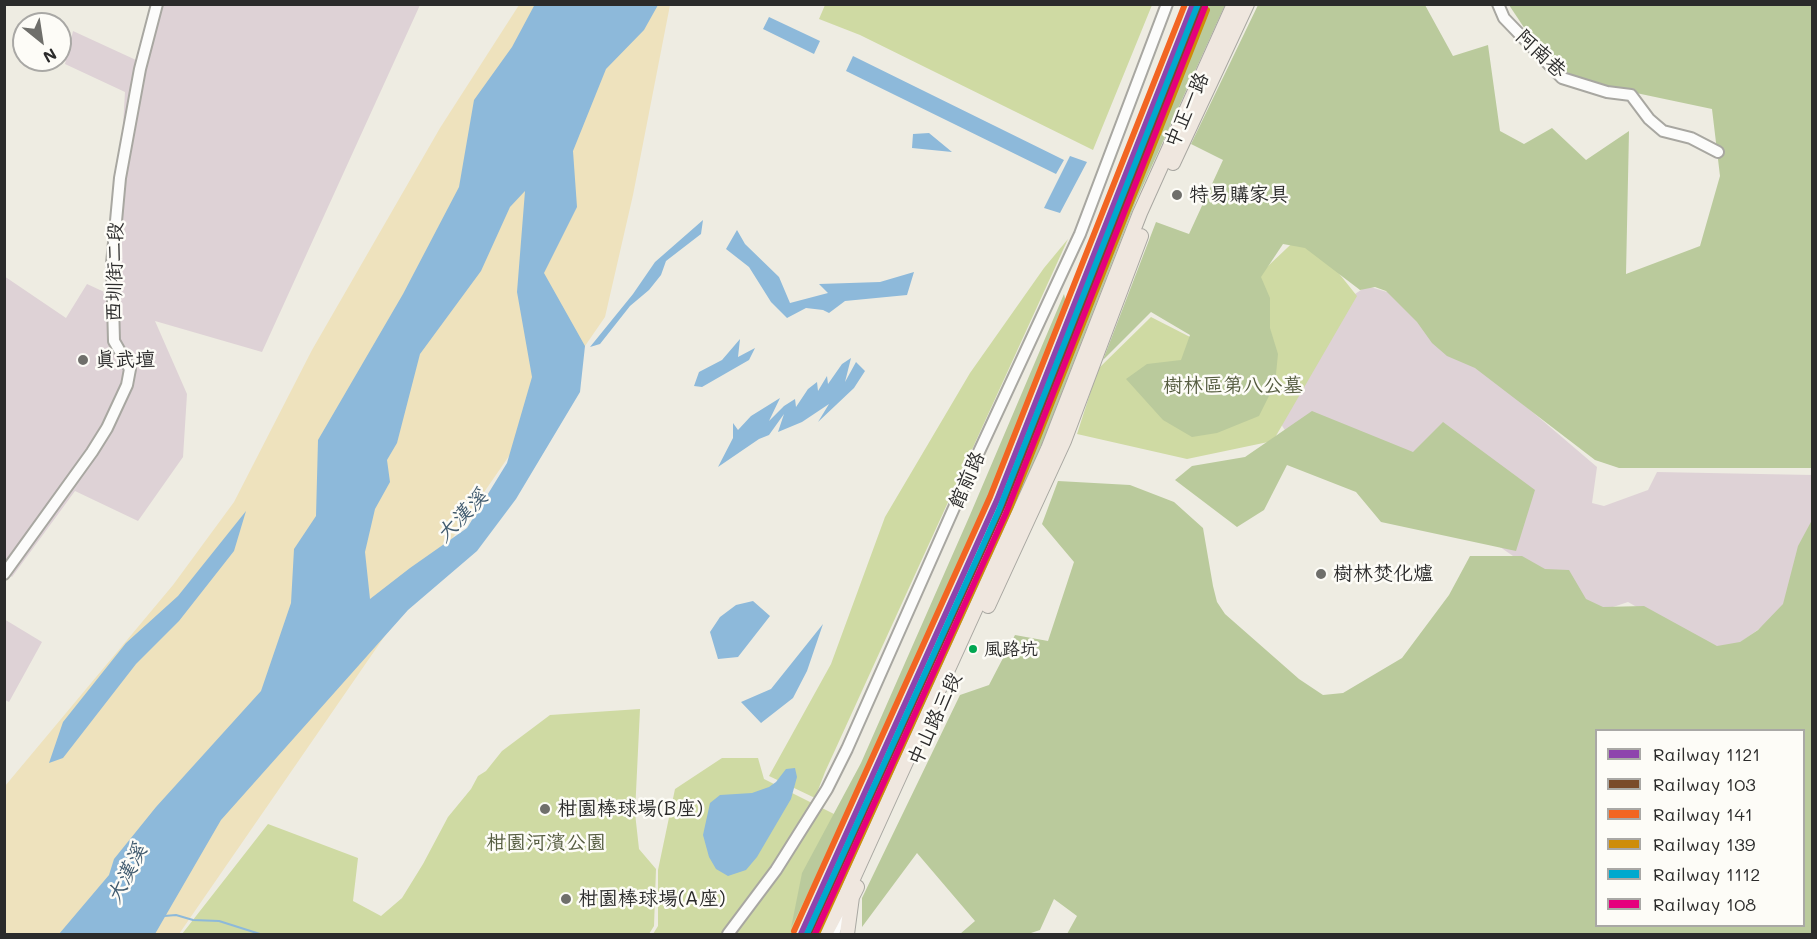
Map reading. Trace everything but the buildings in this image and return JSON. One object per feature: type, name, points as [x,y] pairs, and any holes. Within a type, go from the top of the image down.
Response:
[{"type":"main road","name":"中正一路","points":[[1048,449],[1140,213],[1234,4]]},
{"type":"main road","name":"中正一路","points":[[1064,441],[1152,208],[1247,4]]},
{"type":"main road","name":"中山路三段","points":[[825,934],[848,898],[1064,441]]},
{"type":"main road","name":"中山路三段","points":[[847,934],[848,898],[1048,449]]},
{"type":"street","name":"西圳街二段","points":[[4,574],[92,452],[107,428],[127,385],[130,369],[114,341],[111,264],[120,178],[140,69],[157,4]]},
{"type":"street","name":"館前路","points":[[728,934],[782,860],[827,789],[847,749],[977,456],[1080,234],[1167,4]]},
{"type":"street","name":"阿南巷","points":[[1498,4],[1504,18],[1562,78],[1607,92],[1631,95],[1649,119],[1663,131],[1691,138],[1718,152]]},
{"type":"street","points":[[834,934],[848,898]]},
{"type":"shaded area","points":[[153,5],[420,5],[262,352],[155,321],[187,394],[183,457],[138,521],[75,491],[12,577],[4,572],[4,276],[66,318],[87,284],[113,296],[125,92],[72,67],[73,31],[136,60]]},
{"type":"shaded area","points":[[1367,286],[1394,294],[1597,467],[1592,503],[1604,506],[1648,490],[1657,472],[1812,475],[1812,533],[1793,604],[1722,656],[1628,602],[1595,613],[1395,474],[1290,438],[1279,421],[1349,298]]},
{"type":"shaded area","points":[[4,619],[42,642],[9,702],[5,700]]},
{"type":"green space","points":[[1152,4],[1093,150],[860,35],[819,19],[825,5]]},
{"type":"green space","points":[[1206,5],[1225,5],[1136,201],[1028,480],[1006,523],[1018,480]]},
{"type":"green space","points":[[1258,5],[1425,5],[1453,56],[1488,45],[1500,131],[1524,144],[1552,128],[1586,160],[1629,131],[1626,274],[1700,246],[1720,176],[1712,109],[1603,86],[1560,70],[1533,41],[1509,5],[1812,5],[1812,468],[1619,468],[1595,460],[1475,368],[1447,356],[1432,343],[1417,322],[1386,291],[1375,287],[1360,290],[1305,248],[1283,244],[1261,277],[1270,298],[1270,328],[1278,354],[1275,384],[1259,416],[1217,433],[1192,437],[1163,420],[1126,379],[1147,364],[1181,360],[1190,335],[1151,312],[1103,360],[1156,222],[1189,234],[1223,160],[1191,144]]},
{"type":"green space","name":"樹林區第八公墓","points":[[1305,231],[1357,296],[1273,441],[1187,459],[1077,434],[1098,369],[1151,317],[1192,338]]},
{"type":"green space","points":[[1068,239],[815,798],[769,776],[831,664],[885,517],[970,373],[1044,268]]},
{"type":"green space","points":[[1064,294],[1066,303],[981,523],[882,740],[791,928],[802,873],[861,763]]},
{"type":"green space","points":[[1312,411],[1413,452],[1443,422],[1535,490],[1516,551],[1381,522],[1356,492],[1287,465],[1264,510],[1237,527],[1175,480],[1192,466],[1245,457]]},
{"type":"green space","points":[[1058,481],[1130,485],[1174,502],[1203,528],[1217,602],[1225,614],[1299,679],[1323,695],[1343,693],[1402,658],[1449,595],[1470,556],[1522,556],[1545,569],[1569,570],[1586,599],[1603,607],[1644,606],[1717,646],[1740,642],[1758,630],[1783,604],[1798,546],[1812,520],[1812,934],[1067,934],[1077,916],[1054,899],[1040,930],[1028,934],[960,934],[975,921],[917,853],[862,927],[862,898],[960,695],[989,685],[1015,635],[1048,641],[1074,562],[1042,524]]},
{"type":"green space","name":"柑園河濱公園","points":[[640,709],[635,813],[639,849],[656,869],[654,926],[649,934],[182,934],[268,824],[358,858],[353,901],[381,916],[402,898],[448,817],[471,789],[478,776],[486,771],[502,751],[550,715]]},
{"type":"green space","points":[[722,758],[758,758],[764,779],[846,820],[793,934],[653,934],[658,926],[658,870],[675,789]]},
{"type":"sand","points":[[519,5],[670,5],[633,195],[605,317],[179,934],[5,934],[5,786],[173,585],[234,502],[312,350],[440,128]]},
{"type":"water","name":"大漢溪","points":[[535,4],[658,5],[644,30],[606,69],[573,151],[577,207],[544,273],[585,346],[580,392],[516,499],[477,551],[408,610],[221,820],[155,934],[59,934],[109,875],[114,859],[156,807],[261,691],[291,603],[294,549],[316,516],[318,440],[403,294],[459,187],[474,100],[512,47]],"holes":[[[525,191],[517,292],[532,377],[507,463],[467,528],[370,599],[365,552],[375,509],[390,482],[387,460],[397,443],[420,354],[481,271],[510,207]]]},
{"type":"water","points":[[769,17],[820,41],[814,54],[763,29]]},
{"type":"water","points":[[853,56],[1064,160],[1056,174],[846,71]]},
{"type":"water","points":[[929,133],[952,152],[912,148],[913,134]]},
{"type":"water","points":[[1070,156],[1087,162],[1060,213],[1044,208]]},
{"type":"water","points":[[703,220],[701,234],[666,261],[661,275],[649,290],[630,306],[600,344],[590,347],[633,294],[655,262]]},
{"type":"water","points":[[737,230],[745,244],[779,277],[790,303],[828,293],[819,284],[880,282],[914,272],[907,295],[845,301],[829,313],[806,308],[787,318],[771,302],[749,267],[726,249]]},
{"type":"water","points":[[740,339],[738,357],[755,348],[749,360],[702,387],[694,386],[699,372],[722,360]]},
{"type":"water","points":[[851,358],[845,382],[856,362],[865,371],[854,388],[818,422],[829,404],[802,422],[778,432],[784,414],[769,435],[759,439],[718,467],[733,438],[733,423],[738,430],[751,416],[780,398],[769,421],[795,399],[796,407],[808,389],[817,382],[818,391],[827,376],[828,384],[842,364]]},
{"type":"water","points":[[246,511],[234,551],[179,621],[136,664],[63,758],[49,763],[63,722],[126,643],[178,596]]},
{"type":"water","points":[[753,601],[770,616],[738,657],[718,659],[710,632],[720,617],[736,605]]},
{"type":"water","points":[[823,624],[807,671],[793,698],[761,723],[741,702],[771,689]]},
{"type":"water","points":[[795,768],[797,777],[791,799],[757,857],[746,870],[728,876],[716,869],[709,857],[703,835],[710,803],[720,795],[752,793],[769,787],[786,769]]},
{"type":"waterway","points":[[164,916],[176,915],[193,920],[219,921],[260,934]]},
{"type":"rail line","name":"141","points":[[794,931],[990,497],[1185,4]]},
{"type":"rail line","name":"1121","points":[[801,934],[997,500],[1193,4]]},
{"type":"rail line","name":"1112","points":[[807,934],[999,510],[1198,4]]},
{"type":"rail line","name":"103","points":[[809,934],[1004,503],[1200,7]]},
{"type":"rail line","name":"108","points":[[815,934],[1006,513],[1205,7]]},
{"type":"rail line","name":"139","points":[[817,934],[1011,506],[1207,10]]},
{"type":"place","name":"特易購家具","points":[[1177,195]]},
{"type":"place","name":"真武壇","points":[[83,360]]},
{"type":"place","name":"樹林焚化爐","points":[[1321,574]]},
{"type":"place","name":"風路坑","points":[[973,649]]},
{"type":"place","name":"柑園棒球場(B座)","points":[[545,809]]},
{"type":"place","name":"柑園棒球場(A座)","points":[[566,899]]}]
